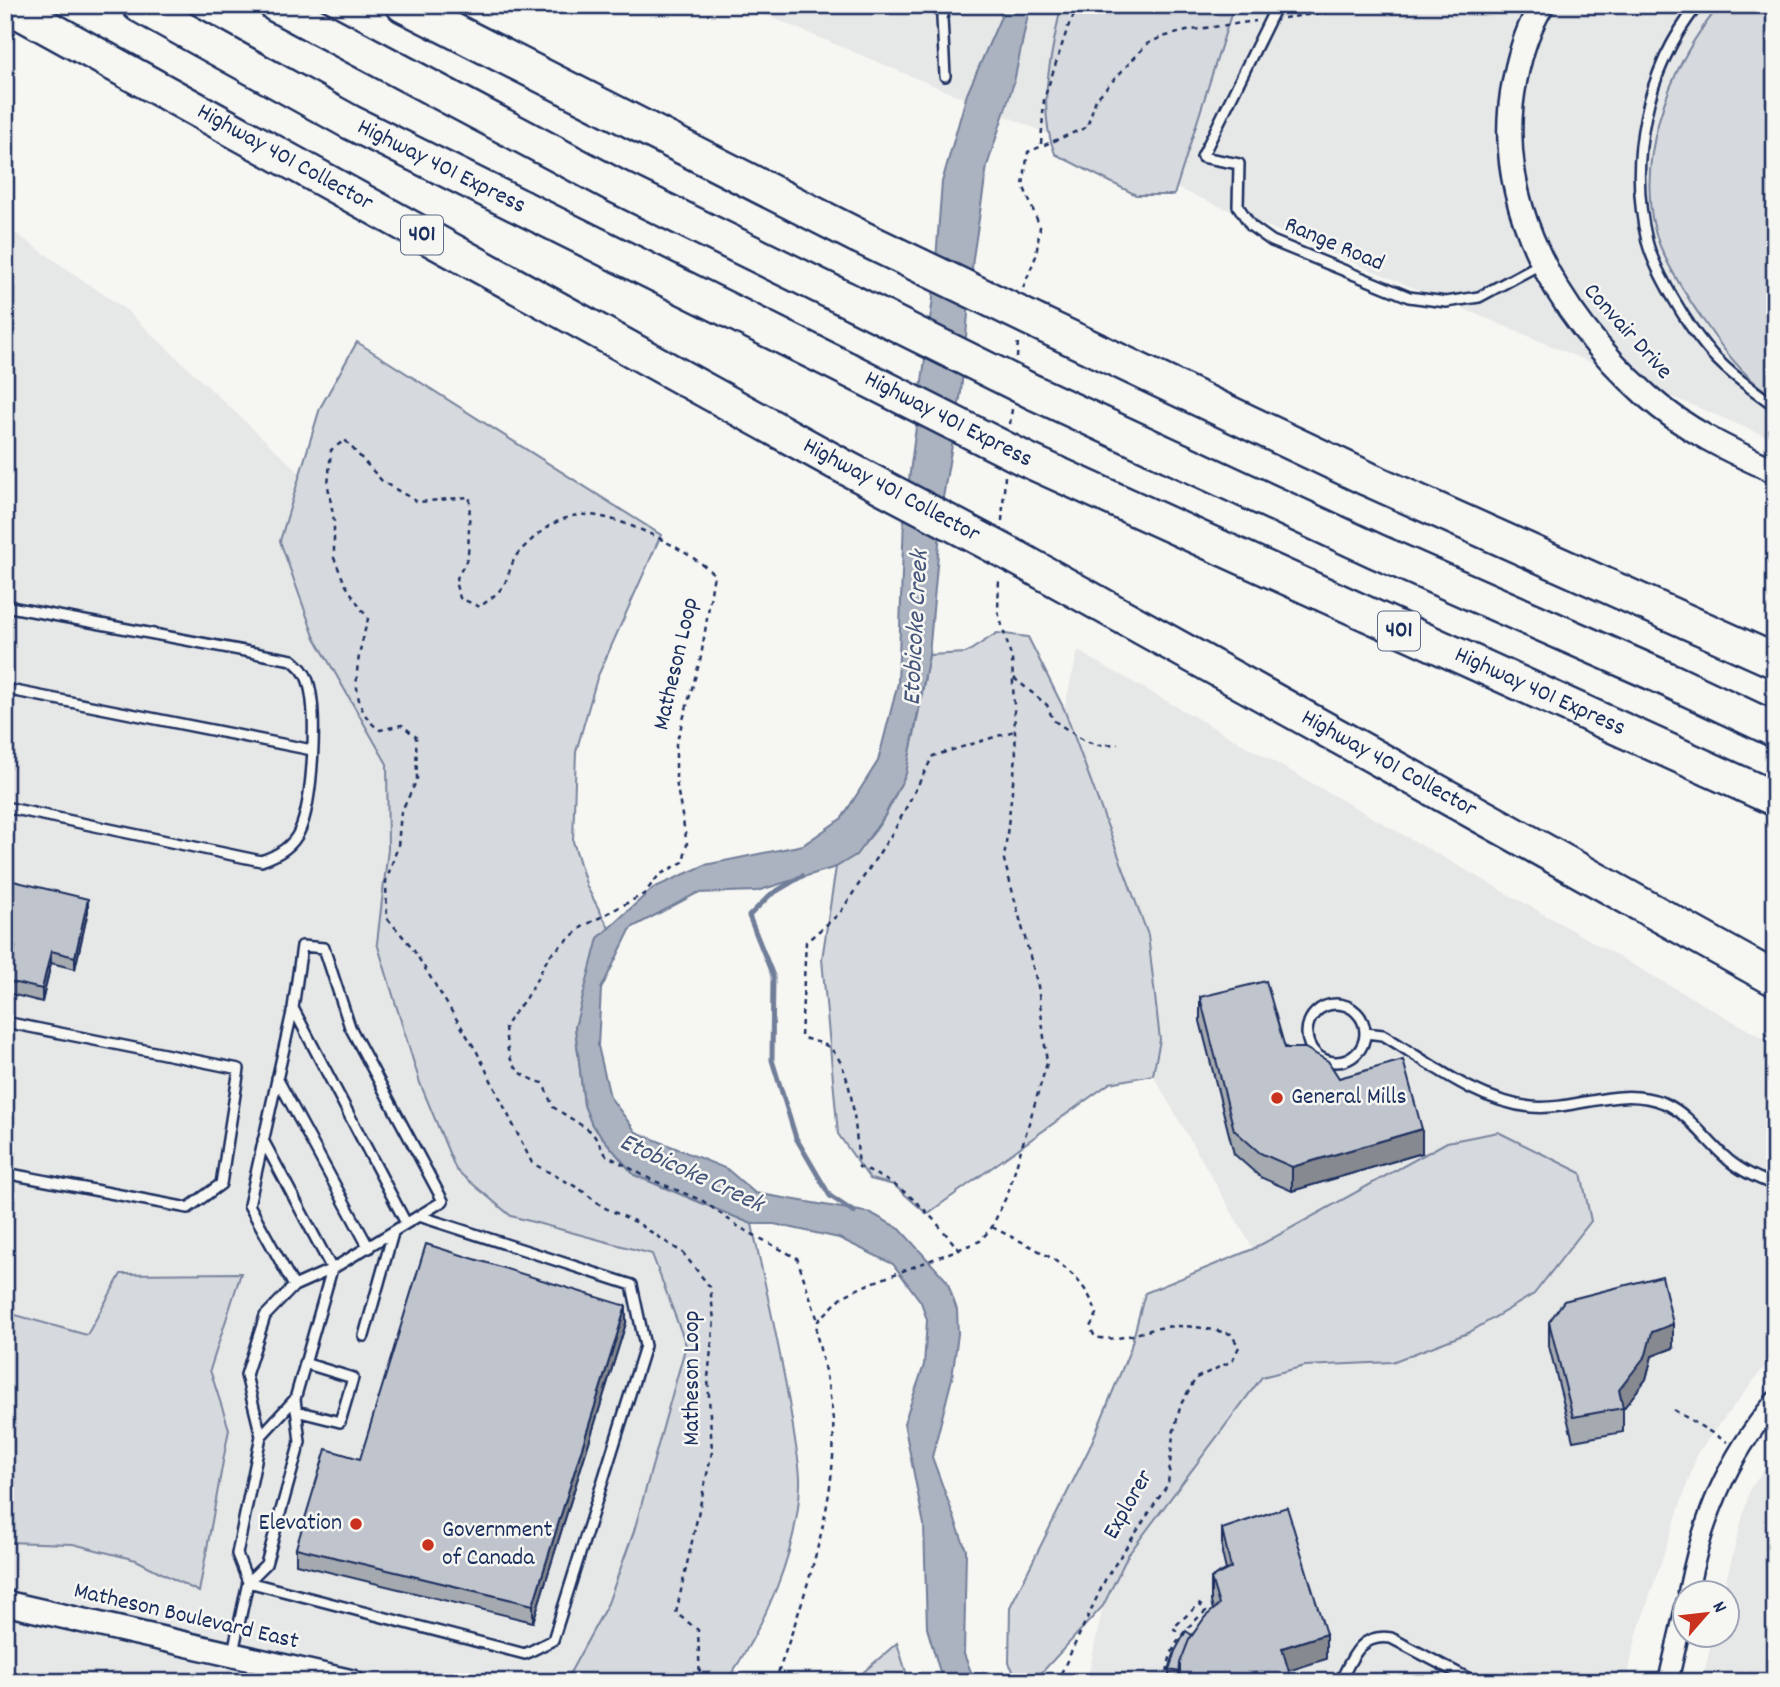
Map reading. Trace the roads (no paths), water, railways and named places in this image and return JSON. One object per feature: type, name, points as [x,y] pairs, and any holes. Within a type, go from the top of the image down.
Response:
[{"type":"highway","name":"Highway 401 Collector","points":[[7,5],[1775,979]]},
{"type":"highway","name":"Highway 401 Express","points":[[139,5],[350,122],[846,369],[1016,462],[1775,799]]},
{"type":"highway","points":[[276,5],[616,186],[1021,386],[1376,551],[1671,681],[1775,730]]},
{"type":"highway","points":[[403,5],[858,236],[1027,317],[1368,479],[1775,661]]},
{"type":"highway","points":[[1644,905],[1775,962]]},
{"type":"street","name":"Convair Drive","points":[[1542,5],[1518,64],[1508,125],[1509,157],[1518,201],[1542,263],[1576,319],[1612,362],[1648,397],[1699,433],[1775,471]]},
{"type":"street","points":[[1692,1578],[1713,1499],[1739,1449],[1775,1401]]},
{"type":"street","name":"Matheson Boulevard East","points":[[6,1602],[352,1682]]},
{"type":"street","points":[[1668,1682],[1675,1648]]},
{"type":"lane","points":[[945,76],[942,18],[946,5]]},
{"type":"lane","name":"Range Road","points":[[1278,5],[1202,157],[1239,164],[1238,206],[1251,226],[1272,242],[1409,297],[1446,302],[1479,297],[1542,263]]},
{"type":"lane","points":[[1698,5],[1673,42],[1657,78],[1646,114],[1640,149],[1640,197],[1648,244],[1684,317],[1707,349],[1737,379],[1775,405]]},
{"type":"lane","points":[[5,606],[292,660],[308,678],[313,703],[313,750],[304,817],[299,833],[278,853],[261,861],[5,807]]},
{"type":"lane","points":[[5,689],[313,750]]},
{"type":"lane","points":[[248,1582],[237,1553],[261,1436],[246,1375],[265,1316],[294,1286],[369,1248],[443,1201],[350,1027],[324,948],[302,946],[293,1008],[249,1205],[294,1286]]},
{"type":"lane","points":[[1334,1003],[1352,1009],[1364,1024],[1365,1033],[1359,1052],[1343,1062],[1333,1062],[1315,1055],[1307,1037],[1310,1019],[1316,1011],[1334,1003]]},
{"type":"lane","points":[[293,1008],[406,1223]]},
{"type":"lane","points":[[5,1022],[239,1069],[221,1184],[188,1208],[5,1173]]},
{"type":"lane","points":[[1365,1033],[1383,1035],[1476,1091],[1503,1102],[1533,1107],[1566,1107],[1597,1098],[1631,1095],[1664,1104],[1693,1122],[1725,1157],[1753,1177],[1775,1185]]},
{"type":"lane","points":[[277,1078],[369,1248]]},
{"type":"lane","points":[[232,1655],[248,1582],[266,1564],[300,1443],[295,1399],[332,1269],[263,1140]]},
{"type":"lane","points":[[248,1582],[525,1654],[553,1640],[645,1346],[632,1285],[419,1216]]},
{"type":"lane","points":[[363,1336],[393,1233]]},
{"type":"lane","points":[[296,1411],[340,1422],[353,1378],[304,1363]]},
{"type":"lane","points":[[261,1436],[295,1399]]},
{"type":"lane","points":[[1340,1682],[1357,1649],[1364,1642],[1382,1637],[1391,1638],[1475,1682]]},
{"type":"water","name":"Etobicoke Creek","points":[[1006,5],[1030,5],[1014,82],[987,166],[973,258],[961,392],[943,498],[929,655],[906,774],[884,817],[856,855],[836,867],[757,891],[697,893],[631,928],[601,989],[598,1046],[610,1097],[636,1132],[727,1169],[755,1193],[871,1213],[900,1229],[947,1281],[957,1310],[958,1334],[952,1378],[932,1457],[966,1550],[964,1654],[975,1682],[943,1682],[927,1628],[924,1525],[904,1423],[924,1365],[927,1320],[921,1302],[893,1264],[839,1238],[774,1224],[752,1224],[634,1175],[592,1125],[584,1105],[575,1027],[598,938],[653,888],[705,865],[803,845],[842,818],[878,761],[898,683],[904,518],[933,298],[942,182],[967,94]]},
{"type":"waterway","points":[[802,876],[770,895],[749,916],[773,976],[772,1060],[796,1138],[830,1196],[854,1212]]},
{"type":"place","name":"General Mills","points":[[1277,1098]]},
{"type":"place","name":"Elevation","points":[[356,1524]]},
{"type":"place","name":"Government of Canada","points":[[428,1545]]}]
